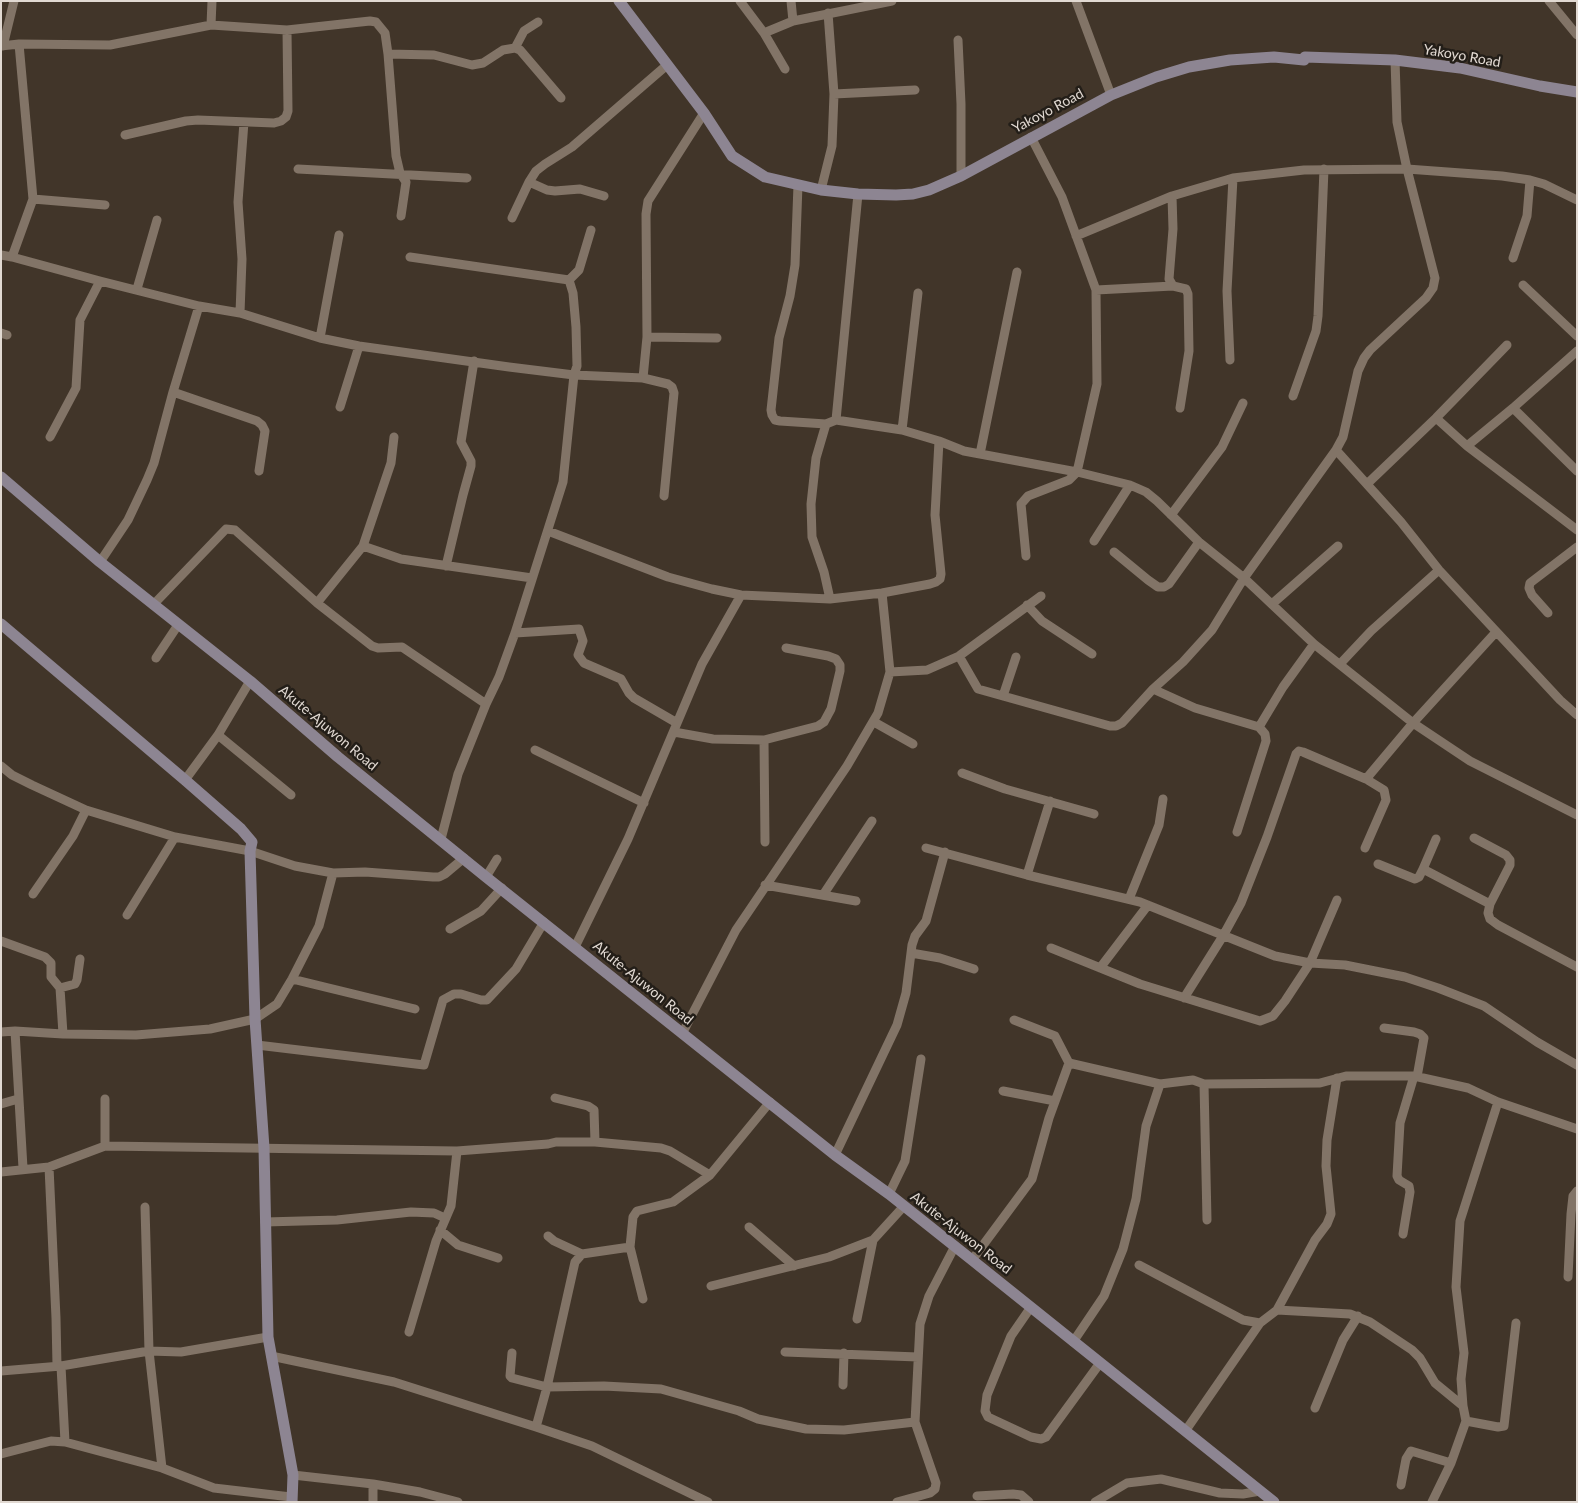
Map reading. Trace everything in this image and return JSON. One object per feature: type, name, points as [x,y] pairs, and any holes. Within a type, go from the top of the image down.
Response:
[{"type":"main road","name":"Yakoyo Road","points":[[619,1],[704,113],[732,156],[765,177],[820,190],[858,194],[913,194],[938,186],[961,176],[1110,95],[1156,77],[1189,67],[1230,60],[1274,57],[1304,60],[1305,57],[1395,60],[1460,68],[1540,86],[1577,92]]},
{"type":"main road","name":"Akute-Ajuwon Road","points":[[1,477],[100,562],[250,681],[338,757],[486,877],[835,1155],[889,1194],[955,1246],[1274,1502]]},
{"type":"main road","points":[[1,624],[185,780],[247,835],[252,842],[250,851],[257,1045],[264,1148],[268,1337],[292,1475],[291,1500]]},
{"type":"street","points":[[14,1],[2,46],[19,44],[110,45],[211,25],[288,30],[370,21],[376,22],[384,33],[388,54],[396,156],[400,173],[406,182],[401,216]]},
{"type":"street","points":[[211,25],[212,1]]},
{"type":"street","points":[[740,1],[764,33],[785,70]]},
{"type":"street","points":[[791,1],[793,21]]},
{"type":"street","points":[[764,33],[793,21],[892,1]]},
{"type":"street","points":[[1076,1],[1110,95]]},
{"type":"street","points":[[1549,1],[1577,35]]},
{"type":"street","points":[[820,190],[832,146],[834,94],[828,13]]},
{"type":"street","points":[[515,48],[524,31],[538,22]]},
{"type":"street","points":[[125,135],[186,121],[274,123],[281,121],[286,117],[288,111],[288,30]]},
{"type":"street","points":[[958,40],[961,104],[961,176]]},
{"type":"street","points":[[12,256],[33,199],[19,44]]},
{"type":"street","points":[[388,54],[434,55],[472,65],[483,63],[503,50],[515,48],[520,50],[561,98]]},
{"type":"street","points":[[959,656],[978,689],[1116,726],[1122,723],[1153,689],[1183,662],[1212,630],[1244,578],[1336,450],[1343,437],[1358,371],[1364,358],[1370,350],[1426,298],[1433,288],[1435,278],[1397,122],[1395,60]]},
{"type":"street","points":[[512,218],[536,171],[572,148],[667,65]]},
{"type":"street","points":[[834,94],[915,90]]},
{"type":"street","points":[[643,378],[647,337],[646,214],[648,201],[704,113]]},
{"type":"street","points":[[240,312],[242,259],[238,202],[244,122]]},
{"type":"street","points":[[1026,556],[1021,504],[1023,500],[1033,494],[1069,480],[1077,472],[1097,384],[1096,290],[1062,197],[1031,137]]},
{"type":"street","points":[[298,169],[467,178]]},
{"type":"street","points":[[1293,396],[1316,331],[1324,169]]},
{"type":"street","points":[[1076,236],[1172,196],[1233,178],[1324,169],[1407,169],[1502,176],[1544,184],[1577,200]]},
{"type":"street","points":[[1230,360],[1227,291],[1233,178]]},
{"type":"street","points":[[1513,258],[1527,216],[1530,180]]},
{"type":"street","points":[[529,182],[547,190],[580,189],[604,196]]},
{"type":"street","points":[[798,185],[795,266],[790,296],[779,338],[772,415],[775,420],[780,422],[826,424],[836,420],[902,430],[964,450],[1077,472],[1130,485],[1146,492],[1198,542],[1244,578],[1314,644],[1413,723],[1470,761],[1577,815]]},
{"type":"street","points":[[836,420],[858,194]]},
{"type":"street","points":[[1172,196],[1173,229],[1169,279],[1173,286]]},
{"type":"street","points":[[33,199],[105,205]]},
{"type":"street","points":[[137,289],[157,220]]},
{"type":"street","points":[[569,280],[579,270],[591,230]]},
{"type":"street","points":[[320,338],[339,235]]},
{"type":"street","points":[[1,255],[12,256],[199,306],[240,312],[320,338],[359,346],[574,375],[643,378],[668,384],[672,387],[674,393],[664,496]]},
{"type":"street","points":[[410,257],[569,280]]},
{"type":"street","points":[[980,454],[1017,272]]},
{"type":"street","points":[[442,840],[458,774],[499,677],[515,633],[563,482],[574,375],[577,366],[573,293],[569,280]]},
{"type":"street","points":[[50,437],[76,388],[80,320],[100,281]]},
{"type":"street","points":[[1522,285],[1577,336]]},
{"type":"street","points":[[1096,290],[1173,286],[1186,289],[1188,294],[1189,351],[1180,408]]},
{"type":"street","points":[[902,430],[918,292]]},
{"type":"street","points":[[100,562],[128,520],[154,463],[199,306]]},
{"type":"street","points":[[647,337],[717,338]]},
{"type":"street","points":[[1367,484],[1436,418],[1507,345]]},
{"type":"street","points":[[340,407],[359,346]]},
{"type":"street","points":[[1467,446],[1577,351]]},
{"type":"street","points":[[446,566],[471,466],[471,461],[461,442],[474,361]]},
{"type":"street","points":[[173,392],[257,421],[262,425],[265,431],[260,472]]},
{"type":"street","points":[[1171,514],[1222,447],[1243,403]]},
{"type":"street","points":[[1513,408],[1577,471]]},
{"type":"street","points":[[1436,418],[1467,446],[1577,530]]},
{"type":"street","points":[[826,424],[816,458],[811,504],[812,537],[824,572],[830,598]]},
{"type":"street","points":[[317,603],[363,546],[392,463],[394,437]]},
{"type":"street","points":[[548,531],[668,577],[741,595],[830,598],[882,593],[930,584],[936,582],[941,574],[935,515],[939,441]]},
{"type":"street","points":[[1336,450],[1401,522],[1439,570],[1560,700],[1577,715]]},
{"type":"street","points":[[1094,541],[1130,485]]},
{"type":"street","points":[[153,605],[226,529],[235,530],[317,603],[372,646],[378,648],[402,647],[486,704]]},
{"type":"street","points":[[1114,552],[1158,587],[1164,587],[1169,584],[1198,542]]},
{"type":"street","points":[[363,546],[401,559],[532,578]]},
{"type":"street","points":[[1272,604],[1338,546]]},
{"type":"street","points":[[1548,613],[1532,595],[1529,588],[1530,583],[1577,548]]},
{"type":"street","points":[[1340,664],[1371,631],[1439,570]]},
{"type":"street","points":[[682,1034],[736,930],[764,885],[847,766],[874,722],[890,672],[882,593]]},
{"type":"street","points":[[575,947],[628,839],[702,664],[741,595]]},
{"type":"street","points":[[890,672],[927,670],[959,656],[1041,596]]},
{"type":"street","points":[[1027,605],[1042,621],[1092,654]]},
{"type":"street","points":[[156,658],[178,625]]},
{"type":"street","points":[[515,633],[579,629],[583,641],[578,655],[584,663],[621,678],[634,698],[676,727],[713,739],[764,740],[818,726],[824,722],[831,709],[840,665],[836,659],[828,656],[786,648]]},
{"type":"street","points":[[1366,778],[1496,632]]},
{"type":"street","points":[[1259,727],[1283,688],[1314,644]]},
{"type":"street","points":[[1004,696],[1016,658]]},
{"type":"street","points":[[185,780],[218,735],[250,681]]},
{"type":"street","points":[[1153,689],[1195,708],[1259,727],[1265,734],[1266,740],[1237,832]]},
{"type":"street","points":[[874,722],[913,744]]},
{"type":"street","points":[[218,735],[291,795]]},
{"type":"street","points":[[764,740],[765,842]]},
{"type":"street","points":[[535,750],[644,802]]},
{"type":"street","points":[[1184,998],[1242,903],[1296,754],[1300,751],[1366,778],[1384,790],[1386,800],[1365,848]]},
{"type":"street","points":[[1,766],[25,782],[86,810],[175,837],[250,851],[295,866],[333,872],[365,872],[439,877],[464,858]]},
{"type":"street","points":[[962,773],[1005,789],[1050,800],[1094,814]]},
{"type":"street","points":[[1129,899],[1159,825],[1163,799]]},
{"type":"street","points":[[1027,875],[1050,800]]},
{"type":"street","points":[[33,894],[73,836],[86,810]]},
{"type":"street","points":[[823,895],[872,821]]},
{"type":"street","points":[[127,914],[175,837]]},
{"type":"street","points":[[1474,838],[1506,855],[1510,860],[1510,865],[1490,904],[1488,913],[1490,919],[1577,967]]},
{"type":"street","points":[[1378,864],[1415,879],[1419,877],[1436,839]]},
{"type":"street","points":[[926,848],[1027,875],[1129,899],[1275,956],[1405,977],[1484,1006],[1537,1042],[1577,1065]]},
{"type":"street","points":[[835,1155],[897,1025],[906,993],[915,936],[926,921],[945,852]]},
{"type":"street","points":[[486,877],[497,859]]},
{"type":"street","points":[[1422,869],[1490,904]]},
{"type":"street","points":[[1,1032],[15,1030],[63,1034],[136,1035],[210,1029],[256,1019],[277,1004],[292,979],[319,926],[333,872]]},
{"type":"street","points":[[764,885],[856,902]]},
{"type":"street","points":[[450,929],[481,911],[502,888]]},
{"type":"street","points":[[1050,948],[1140,984],[1260,1021],[1273,1016],[1310,963],[1337,900]]},
{"type":"street","points":[[1100,968],[1148,905]]},
{"type":"street","points":[[257,1045],[424,1065],[443,1000],[454,994],[461,994],[487,1000],[516,969],[544,922]]},
{"type":"street","points":[[1,941],[48,960],[51,963],[52,977],[60,988],[63,1034]]},
{"type":"street","points":[[911,953],[940,958],[974,969]]},
{"type":"street","points":[[60,988],[75,984],[78,980],[80,959]]},
{"type":"street","points":[[292,979],[415,1009]]},
{"type":"street","points":[[972,1260],[1032,1180],[1049,1118],[1069,1063],[1055,1036],[1014,1020]]},
{"type":"street","points":[[1384,1028],[1414,1032],[1424,1038],[1415,1077],[1400,1123],[1397,1176],[1399,1180],[1409,1186],[1410,1192],[1402,1234]]},
{"type":"street","points":[[15,1030],[18,1100],[24,1168]]},
{"type":"street","points":[[889,1194],[907,1155],[921,1059]]},
{"type":"street","points":[[1069,1063],[1160,1084],[1193,1080],[1204,1084],[1320,1083],[1346,1076],[1415,1077],[1468,1088],[1498,1102],[1577,1129]]},
{"type":"street","points":[[1186,1430],[1260,1323],[1277,1310],[1327,1224],[1331,1214],[1326,1166],[1327,1140],[1337,1078]]},
{"type":"street","points":[[1073,1342],[1104,1296],[1123,1249],[1136,1199],[1146,1126],[1160,1084]]},
{"type":"street","points":[[1204,1084],[1207,1220]]},
{"type":"street","points":[[1003,1090],[1055,1101]]},
{"type":"street","points":[[104,1098],[105,1146]]},
{"type":"street","points":[[556,1098],[588,1106],[594,1110],[595,1142]]},
{"type":"street","points":[[1,1104],[18,1100]]},
{"type":"street","points":[[643,1299],[630,1247],[633,1217],[636,1211],[673,1202],[710,1175],[770,1102]]},
{"type":"street","points":[[1432,1502],[1450,1463],[1466,1421],[1462,1406],[1461,1379],[1464,1353],[1456,1287],[1460,1221],[1498,1102]]},
{"type":"street","points":[[1,1172],[49,1166],[105,1146],[457,1151],[556,1142],[595,1142],[661,1148],[670,1151],[710,1175]]},
{"type":"street","points":[[409,1332],[440,1230],[451,1206],[457,1151]]},
{"type":"street","points":[[49,1166],[56,1318],[65,1442]]},
{"type":"street","points":[[1568,1276],[1570,1214],[1573,1196],[1577,1191]]},
{"type":"street","points":[[712,1286],[829,1257],[873,1240],[904,1206]]},
{"type":"street","points":[[145,1207],[149,1351],[162,1468]]},
{"type":"street","points":[[265,1222],[337,1220],[411,1212],[434,1213],[445,1218]]},
{"type":"street","points":[[750,1227],[794,1266]]},
{"type":"street","points":[[440,1230],[458,1245],[498,1258]]},
{"type":"street","points":[[548,1236],[554,1241],[582,1254],[630,1247]]},
{"type":"street","points":[[857,1319],[873,1240]]},
{"type":"street","points":[[897,1502],[930,1493],[935,1489],[936,1483],[915,1422],[920,1324],[929,1296],[955,1246]]},
{"type":"street","points":[[536,1427],[547,1387],[575,1262],[582,1254]]},
{"type":"street","points":[[1139,1265],[1243,1320],[1260,1323]]},
{"type":"street","points":[[1030,1307],[1011,1336],[987,1395],[985,1411],[988,1417],[1030,1438],[1041,1439],[1046,1437],[1100,1363]]},
{"type":"street","points":[[1277,1310],[1350,1314],[1370,1322],[1412,1350],[1420,1358],[1435,1383],[1462,1406]]},
{"type":"street","points":[[1315,1408],[1343,1340],[1358,1316]]},
{"type":"street","points":[[1466,1421],[1498,1427],[1504,1426],[1516,1324]]},
{"type":"street","points":[[1,1371],[59,1366],[149,1351],[181,1352],[268,1337]]},
{"type":"street","points":[[785,1352],[918,1356]]},
{"type":"street","points":[[512,1353],[510,1376],[512,1378],[547,1387],[604,1386],[661,1389],[739,1411],[758,1420],[806,1429],[844,1430],[915,1422]]},
{"type":"street","points":[[843,1385],[844,1353]]},
{"type":"street","points":[[272,1356],[394,1382],[536,1427],[592,1446],[708,1502]]},
{"type":"street","points":[[1,1454],[50,1441],[65,1442],[162,1468],[214,1488],[291,1500]]},
{"type":"street","points":[[1402,1485],[1406,1459],[1412,1451],[1450,1463]]},
{"type":"street","points":[[292,1475],[373,1484],[420,1492],[458,1502]]},
{"type":"street","points":[[1095,1502],[1127,1482],[1160,1479],[1220,1493],[1244,1494],[1260,1491]]},
{"type":"street","points":[[373,1484],[373,1502]]},
{"type":"street","points":[[977,1496],[1013,1494],[1021,1495],[1029,1502]]}]
